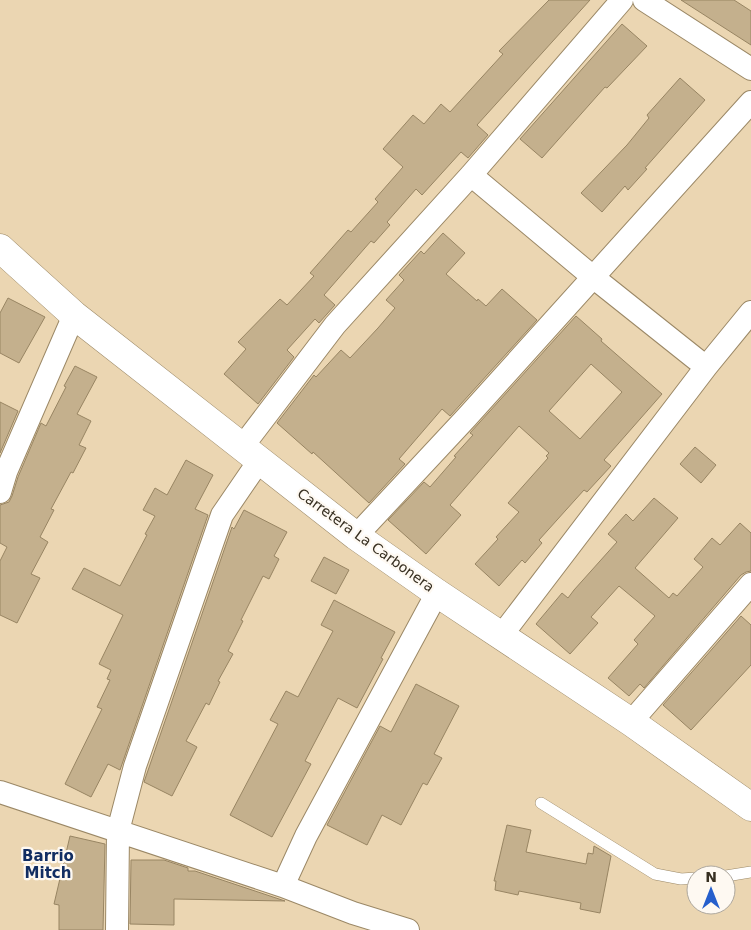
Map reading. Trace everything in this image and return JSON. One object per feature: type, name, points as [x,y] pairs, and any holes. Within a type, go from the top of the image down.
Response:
[{"type":"street","points":[[117,930],[118,831],[135,766],[222,515],[250,454],[335,325],[471,175],[622,0]]},
{"type":"street","points":[[644,0],[751,69]]},
{"type":"street","points":[[356,536],[461,424],[751,102]]},
{"type":"street","points":[[471,175],[593,277],[706,367]]},
{"type":"street","name":"Carretera La Carbonera","points":[[0,248],[74,315],[356,536],[437,593],[631,722],[750,806]]},
{"type":"street","points":[[501,636],[706,367],[751,312]]},
{"type":"street","points":[[0,492],[6,472],[74,315]]},
{"type":"street","points":[[631,722],[751,584]]},
{"type":"street","points":[[284,886],[306,836],[437,593]]},
{"type":"street","points":[[0,792],[284,886],[352,922],[408,930]]},
{"type":"lane","points":[[541,803],[655,874],[686,879]]},
{"type":"lane","points":[[736,874],[751,872]]},
{"type":"building","points":[[549,0],[590,0],[477,125],[488,135],[468,158],[461,152],[422,195],[416,189],[387,222],[390,225],[374,243],[371,241],[324,295],[335,305],[319,323],[315,319],[287,350],[294,357],[258,404],[224,374],[246,349],[238,342],[280,299],[287,305],[314,276],[310,273],[348,230],[351,232],[378,202],[375,199],[403,167],[383,149],[413,115],[424,124],[441,104],[450,112],[503,54],[499,51]]},
{"type":"building","points":[[681,0],[734,0],[751,11],[751,45]]},
{"type":"building","points":[[622,24],[647,46],[607,88],[605,87],[542,158],[520,139]]},
{"type":"building","points":[[680,78],[705,100],[628,190],[625,186],[602,212],[581,193],[627,145],[649,118],[647,115]]},
{"type":"building","points":[[443,233],[465,253],[446,274],[477,301],[478,299],[486,306],[502,289],[537,320],[450,416],[442,409],[399,459],[405,464],[369,503],[313,452],[312,454],[277,423],[314,375],[316,377],[341,350],[350,358],[378,328],[395,308],[386,300],[404,280],[399,275],[421,251],[424,254]]},
{"type":"building","points":[[8,298],[45,317],[19,363],[0,353],[0,313]]},
{"type":"building","points":[[576,316],[602,339],[601,341],[662,394],[604,460],[611,466],[587,492],[584,490],[539,540],[542,543],[525,563],[522,560],[499,586],[475,564],[519,512],[508,503],[548,458],[546,456],[549,453],[519,426],[450,505],[461,515],[426,554],[388,520],[424,482],[430,487],[473,435],[470,433]],"holes":[[[591,364],[622,392],[580,439],[549,411]]]},
{"type":"building","points":[[75,366],[97,377],[77,414],[91,421],[79,445],[86,448],[51,509],[54,510],[40,537],[48,542],[31,574],[40,578],[17,623],[0,615],[0,561],[7,547],[0,543],[0,505],[9,502],[41,423],[46,426]]},
{"type":"building","points":[[0,402],[18,411],[0,453]]},
{"type":"building","points":[[695,447],[716,465],[701,483],[680,464]]},
{"type":"building","points":[[186,460],[213,475],[195,509],[208,515],[120,770],[108,764],[91,797],[65,784],[102,709],[97,707],[110,680],[107,679],[111,670],[99,664],[123,615],[72,589],[84,568],[120,586],[155,516],[143,510],[155,488],[167,495]]},
{"type":"building","points":[[654,498],[678,518],[635,568],[669,598],[673,593],[677,596],[703,567],[694,559],[712,538],[720,545],[740,523],[751,533],[751,571],[741,575],[644,688],[640,684],[629,696],[608,678],[638,644],[634,640],[655,616],[619,586],[591,617],[598,623],[570,654],[536,624],[562,593],[568,598],[617,542],[608,534],[626,514],[633,521]]},
{"type":"building","points":[[244,510],[287,532],[274,556],[279,559],[269,579],[263,576],[241,620],[243,621],[228,651],[233,654],[218,681],[220,682],[209,705],[206,703],[186,741],[197,747],[172,796],[144,782],[232,527],[234,529]]},
{"type":"building","points":[[324,557],[349,570],[336,594],[311,581]]},
{"type":"building","points":[[334,600],[395,632],[357,708],[338,698],[305,761],[311,764],[272,837],[230,815],[278,724],[270,720],[286,691],[298,697],[333,631],[321,625]]},
{"type":"building","points":[[741,616],[751,625],[751,665],[691,730],[663,705]]},
{"type":"building","points":[[416,684],[459,706],[434,754],[442,758],[427,785],[423,783],[401,825],[382,815],[367,845],[327,825],[380,726],[391,732]]},
{"type":"building","points":[[507,825],[531,830],[526,852],[586,864],[588,853],[593,854],[594,846],[611,856],[600,913],[580,909],[581,903],[519,891],[518,895],[495,890],[496,881],[494,881]]},
{"type":"building","points":[[70,836],[105,844],[103,930],[59,930],[59,905],[54,904]]},
{"type":"building","points":[[131,860],[164,860],[188,868],[188,871],[195,871],[285,901],[174,899],[174,925],[130,924]]},
{"type":"district","name":"Barrio Mitch","points":[[48,864]]}]
